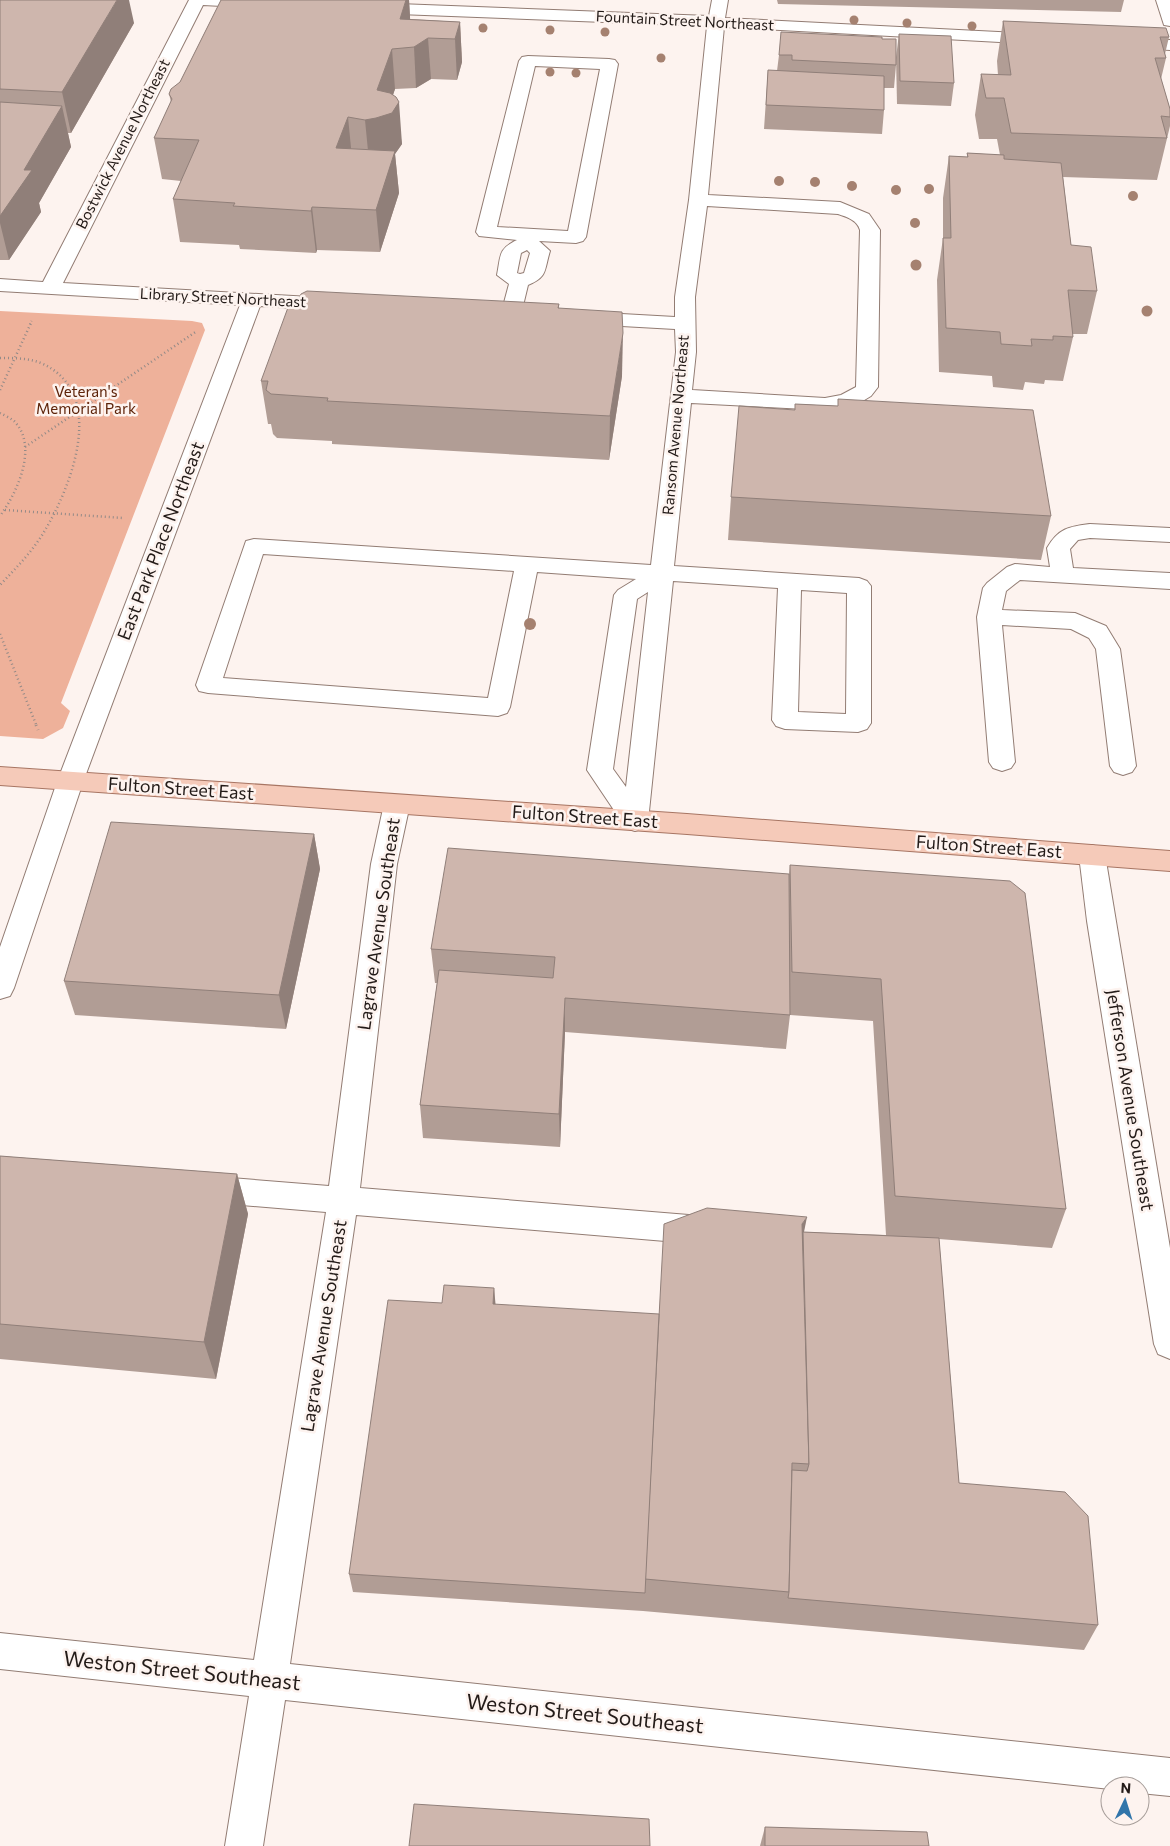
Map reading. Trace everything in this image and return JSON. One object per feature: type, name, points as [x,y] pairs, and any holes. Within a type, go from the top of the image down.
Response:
[{"type":"main road","name":"Fulton Street East","points":[[0,776],[1170,861]]},
{"type":"street","points":[[199,0],[277,4]]},
{"type":"street","name":"Bostwick Avenue Northeast","points":[[50,288],[199,0]]},
{"type":"street","name":"Ransom Avenue Northeast","points":[[635,821],[686,352],[684,297],[698,200],[716,22],[720,0]]},
{"type":"street","points":[[1164,0],[1170,21]]},
{"type":"street","name":"Fountain Street Northeast","points":[[354,7],[434,5],[1053,40]]},
{"type":"street","points":[[1111,42],[1170,45]]},
{"type":"street","points":[[491,313],[520,314],[519,282],[533,276],[540,251],[529,238],[486,232],[528,61],[609,64],[576,237],[529,238]]},
{"type":"street","points":[[681,396],[825,404],[846,401],[861,395],[868,387],[870,230],[867,222],[856,214],[840,208],[698,200]]},
{"type":"street","name":"Library Street Northeast","points":[[0,286],[352,305]]},
{"type":"street","name":"East Park Place Northeast","points":[[0,988],[70,782],[252,300]]},
{"type":"street","points":[[568,317],[685,324]]},
{"type":"street","points":[[1063,575],[1058,548],[1071,534],[1090,531],[1170,535]]},
{"type":"street","points":[[527,565],[498,707],[208,685],[254,546],[527,565],[790,581],[859,586],[858,723],[785,720],[790,581]]},
{"type":"street","points":[[1002,762],[989,617],[995,588],[1015,572],[1170,581]]},
{"type":"street","points":[[635,821],[600,770],[626,595],[662,573]]},
{"type":"street","points":[[989,617],[1074,621],[1098,632],[1108,650],[1123,766]]},
{"type":"street","name":"Lagrave Avenue Southeast","points":[[244,1846],[343,1200],[384,864],[397,804]]},
{"type":"street","name":"Jefferson Avenue Southeast","points":[[1092,855],[1170,1344]]},
{"type":"street","points":[[176,1186],[734,1232]]},
{"type":"street","name":"Weston Street Southeast","points":[[0,1651],[1170,1777]]},
{"type":"path","points":[[0,390],[34,316]]},
{"type":"path","points":[[25,447],[197,331]]},
{"type":"path","points":[[0,358],[15,357],[39,362],[60,372],[68,382],[78,411],[79,436],[73,469],[54,514],[37,541],[0,585]]},
{"type":"path","points":[[0,413],[12,419],[21,430],[25,447],[22,468],[5,510],[0,516]]},
{"type":"path","points":[[5,510],[123,518]]},
{"type":"path","points":[[0,634],[38,730]]},
{"type":"green space","name":"Veteran's Memorial Park","points":[[0,311],[192,321],[202,323],[205,330],[61,703],[70,711],[63,728],[43,739],[0,736]]},
{"type":"building","points":[[0,0],[117,0],[62,92],[0,89]]},
{"type":"building","points":[[221,0],[406,0],[400,19],[460,22],[455,39],[428,38],[414,47],[392,49],[377,90],[390,93],[396,97],[399,102],[392,113],[365,120],[348,117],[336,148],[395,151],[376,210],[312,207],[311,211],[233,206],[235,203],[173,199],[199,140],[154,138],[172,99],[169,94],[171,89],[180,82]]},
{"type":"building","points":[[1003,21],[1166,28],[1169,37],[1160,37],[1166,58],[1155,58],[1170,109],[1170,117],[1161,116],[1167,138],[1011,133],[1004,98],[986,98],[981,74],[1011,75]]},
{"type":"building","points":[[781,32],[896,39],[896,65],[792,60],[792,55],[779,55]]},
{"type":"building","points":[[899,34],[951,36],[954,83],[900,81]]},
{"type":"building","points":[[768,70],[884,76],[884,110],[766,105]]},
{"type":"building","points":[[0,102],[62,106],[24,170],[32,170],[0,216]]},
{"type":"building","points":[[967,153],[1004,155],[1004,159],[1061,163],[1071,245],[1091,247],[1097,291],[1068,290],[1073,337],[1053,336],[1053,340],[1031,339],[1032,346],[1001,344],[1000,332],[946,328],[943,238],[951,238],[949,156],[968,157]]},
{"type":"building","points":[[307,291],[559,304],[558,308],[622,312],[623,333],[610,416],[327,401],[328,398],[271,394],[266,390],[268,381],[261,381],[290,302],[298,302],[301,294]]},
{"type":"building","points":[[838,399],[1033,410],[1051,516],[731,497],[739,406],[795,410],[795,404],[838,406]]},
{"type":"building","points":[[111,822],[314,834],[279,995],[64,981]]},
{"type":"building","points":[[448,848],[789,874],[790,1015],[565,998],[559,1114],[420,1105],[439,970],[553,978],[555,957],[431,949]]},
{"type":"building","points":[[790,865],[1010,881],[1025,893],[1066,1209],[895,1196],[881,979],[792,972]]},
{"type":"building","points":[[0,1156],[237,1174],[204,1342],[0,1324]]},
{"type":"building","points":[[707,1208],[807,1217],[802,1224],[809,1464],[792,1463],[789,1592],[645,1579],[664,1224]]},
{"type":"building","points":[[803,1232],[939,1238],[959,1483],[1065,1492],[1088,1516],[1098,1625],[788,1598],[792,1470],[807,1471],[809,1464]]},
{"type":"building","points":[[444,1285],[494,1288],[493,1304],[659,1314],[645,1593],[349,1574],[388,1300],[442,1303]]},
{"type":"building","points":[[414,1804],[649,1819],[650,1846],[409,1846]]},
{"type":"building","points":[[765,1827],[927,1832],[929,1846],[765,1846]]}]
